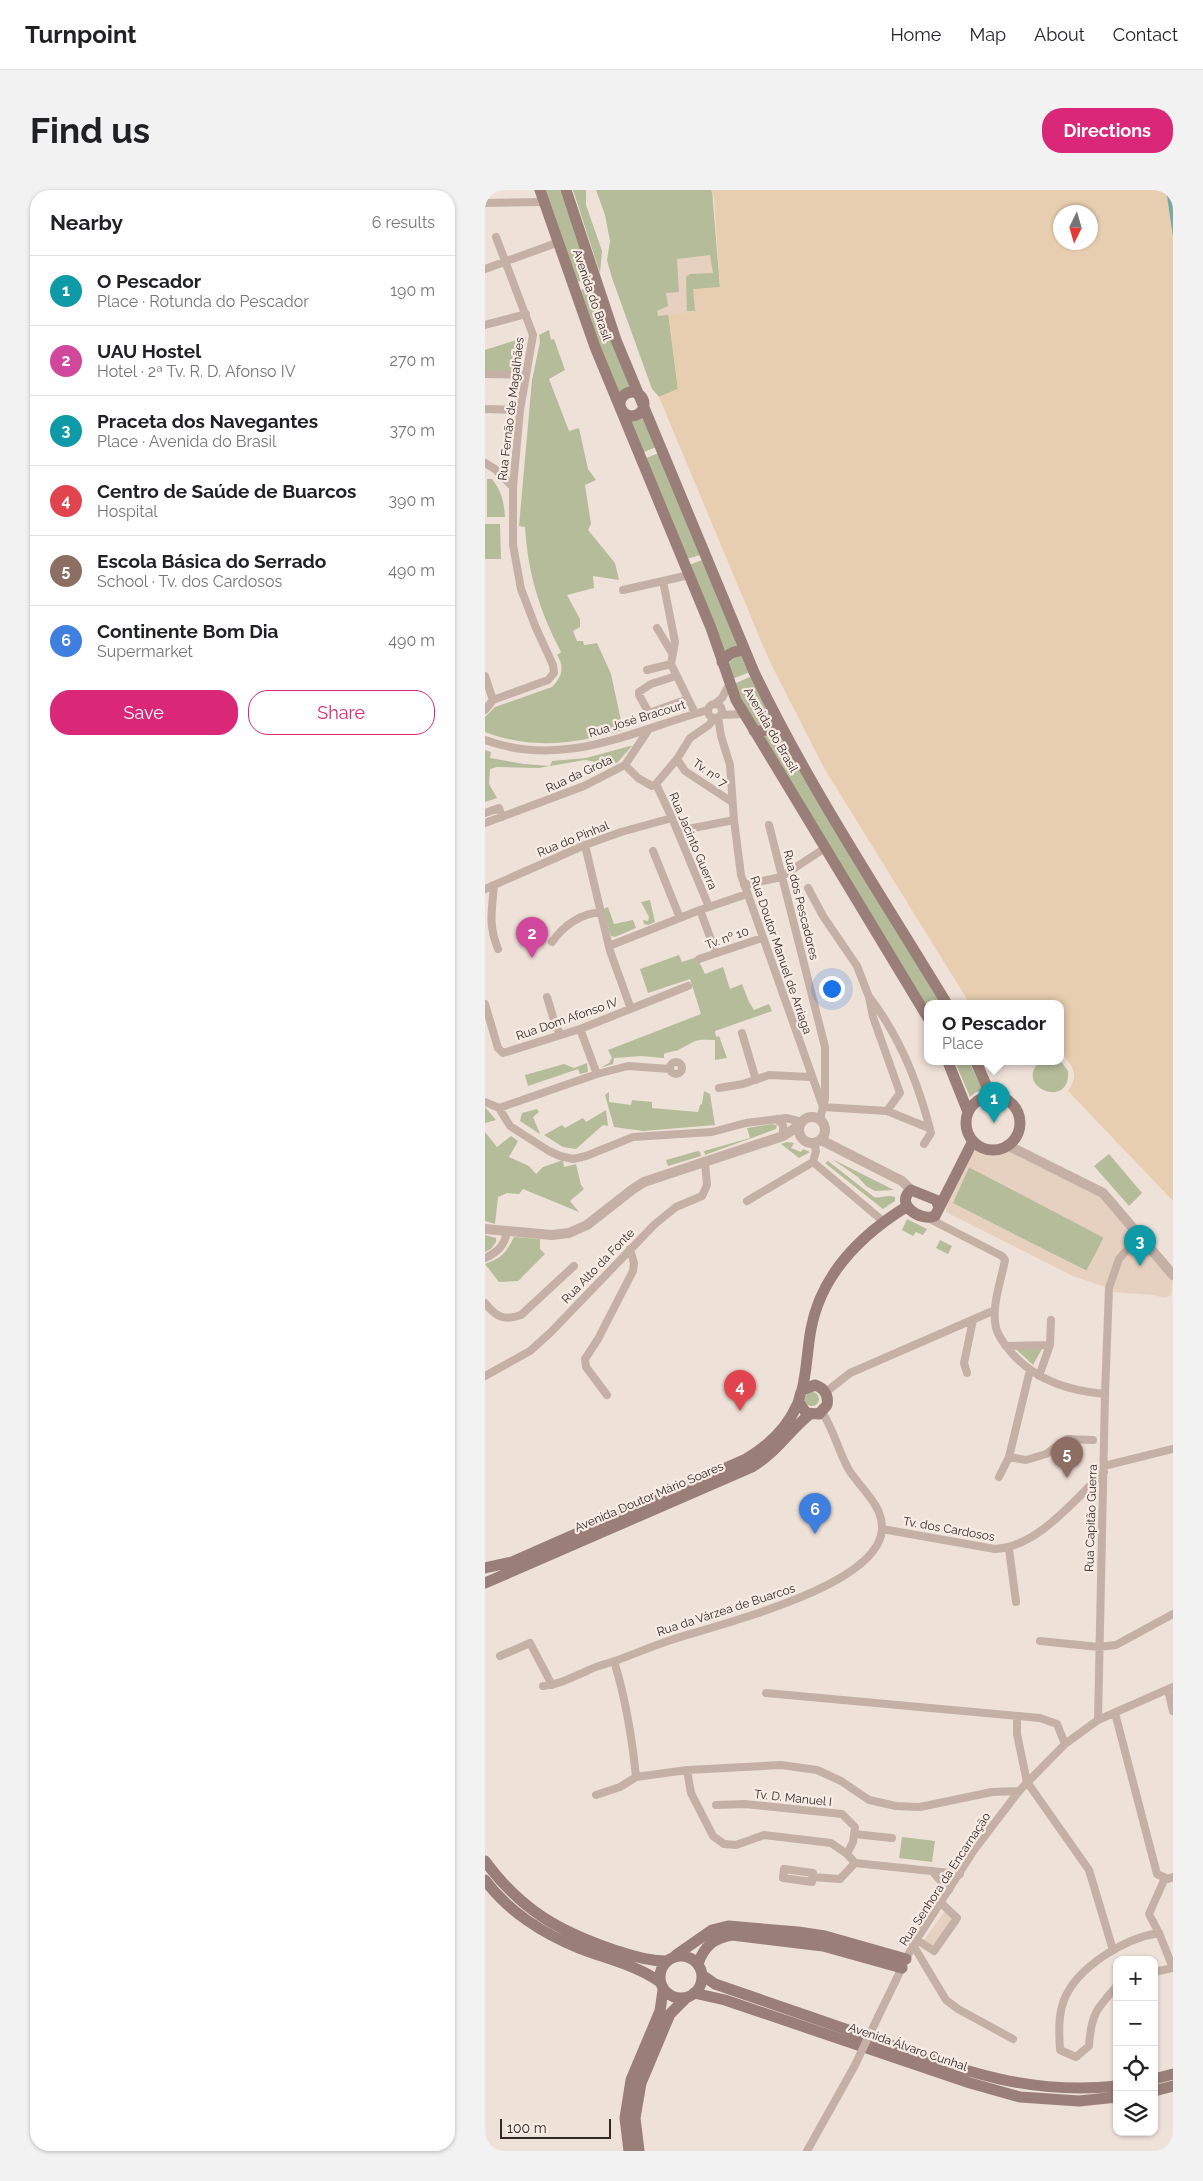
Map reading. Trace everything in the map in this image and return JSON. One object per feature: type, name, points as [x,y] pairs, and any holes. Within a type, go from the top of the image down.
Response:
[{"type":"main road","name":"Avenida do Brasil","points":[[540,190],[595,347],[689,575],[729,685],[743,714],[924,1011]]},
{"type":"main road","name":"Avenida do Brasil","points":[[566,190],[616,340],[643,400],[745,651],[777,720],[945,1000]]},
{"type":"main road","points":[[636,393],[643,400],[642,409],[637,414],[629,415],[621,408],[620,402],[625,394],[636,393]]},
{"type":"main road","points":[[722,662],[732,653],[745,651]]},
{"type":"main road","points":[[754,731],[763,732],[772,728],[777,720]]},
{"type":"main road","points":[[949,1065],[968,1112],[966,1127],[973,1141],[981,1147],[991,1149],[1007,1145],[1018,1131],[1019,1117],[1015,1108],[1009,1101],[1001,1097],[991,1096],[979,1099],[968,1112]]},
{"type":"main road","points":[[977,1065],[991,1096]]},
{"type":"main road","points":[[906,1206],[928,1218],[937,1213],[973,1141]]},
{"type":"main road","points":[[929,1196],[948,1189]]},
{"type":"main road","points":[[906,1206],[905,1195],[911,1190],[936,1200],[939,1207]]},
{"type":"main road","points":[[807,1371],[822,1389],[828,1400],[822,1412],[810,1414],[803,1410],[799,1402],[807,1371],[811,1328],[824,1291],[846,1257],[884,1222],[906,1206]]},
{"type":"main road","points":[[802,1390],[810,1386],[822,1389]]},
{"type":"main road","name":"Avenida Doutor Mário Soares","points":[[485,1568],[512,1562],[746,1459],[765,1447],[779,1433],[799,1402]]},
{"type":"main road","name":"Avenida Doutor Mário Soares","points":[[485,1582],[752,1467],[778,1448],[810,1414]]},
{"type":"main road","points":[[485,1860],[502,1884],[541,1918],[581,1939],[648,1961],[665,1961],[677,1955],[712,1930],[727,1926],[825,1936],[904,1964]]},
{"type":"main road","points":[[485,1880],[496,1895],[536,1927],[579,1948],[645,1971],[670,1995],[678,1998],[690,1995]]},
{"type":"main road","points":[[639,2151],[635,2118],[641,2083],[670,2014],[702,1982],[700,1969],[703,1952],[711,1943],[721,1937],[732,1935],[823,1946],[904,1964]]},
{"type":"main road","points":[[677,1955],[685,1955],[692,1958],[700,1969]]},
{"type":"main road","points":[[629,2151],[625,2118],[631,2080],[660,2011],[662,1986],[659,1975],[665,1961]]},
{"type":"main road","name":"Avenida Álvaro Cunhal","points":[[700,1969],[715,1984],[964,2071],[1007,2082],[1047,2088],[1087,2089],[1113,2086]]},
{"type":"main road","name":"Avenida Álvaro Cunhal","points":[[690,1995],[725,2000],[970,2083],[1021,2096],[1079,2101],[1113,2097]]},
{"type":"main road","points":[[1158,2077],[1173,2074]]},
{"type":"main road","points":[[1158,2090],[1173,2086]]},
{"type":"street","points":[[485,203],[544,202]]},
{"type":"street","name":"Rua Fernão de Magalhães","points":[[493,700],[548,680],[554,673],[553,665],[521,589],[513,545],[513,487],[520,410],[533,335],[507,261],[496,237]]},
{"type":"street","points":[[485,269],[559,242]]},
{"type":"street","points":[[485,325],[526,314]]},
{"type":"street","points":[[485,374],[526,375]]},
{"type":"street","points":[[485,409],[520,410]]},
{"type":"street","points":[[485,463],[495,469],[513,487]]},
{"type":"street","points":[[623,590],[689,575]]},
{"type":"street","points":[[663,581],[675,642],[671,664],[695,713]]},
{"type":"street","points":[[657,628],[672,653]]},
{"type":"street","points":[[647,670],[671,664]]},
{"type":"street","points":[[485,676],[493,700],[485,710]]},
{"type":"street","points":[[676,676],[651,684],[639,692],[649,713],[688,699]]},
{"type":"street","points":[[729,685],[722,698],[711,705],[708,710],[709,716],[718,717],[743,714]]},
{"type":"street","points":[[625,765],[638,778],[651,786],[656,784],[677,759],[690,738],[718,717],[721,708],[715,704]]},
{"type":"street","name":"Rua José Bracourt","points":[[485,740],[505,748],[549,752],[585,748],[708,710]]},
{"type":"street","name":"Rua Doutor Manuel de Arriaga","points":[[718,717],[721,736],[730,765],[741,875],[823,1107]]},
{"type":"street","name":"Rua da Grota","points":[[485,823],[584,786],[625,765],[649,729]]},
{"type":"street","name":"Tv. nº 7","points":[[677,759],[685,771],[733,802]]},
{"type":"street","name":"Rua Jacinto Guerra","points":[[656,784],[709,907]]},
{"type":"street","points":[[485,814],[499,808],[502,817]]},
{"type":"street","name":"Rua do Pinhal","points":[[485,889],[585,844],[672,818]]},
{"type":"street","points":[[678,832],[734,820]]},
{"type":"street","name":"Rua dos Pescadores","points":[[769,825],[825,1047],[825,1098],[820,1119]]},
{"type":"street","name":"Rua Dom Afonso IV","points":[[585,844],[609,946],[631,1009]]},
{"type":"street","points":[[744,885],[781,877],[825,848]]},
{"type":"street","points":[[653,852],[680,918]]},
{"type":"street","points":[[494,885],[490,922],[498,950]]},
{"type":"street","points":[[808,888],[823,916],[857,966],[869,996],[873,1017],[900,1093],[887,1111]]},
{"type":"street","points":[[609,946],[699,910],[747,894]]},
{"type":"street","points":[[699,910],[716,953]]},
{"type":"street","points":[[552,942],[567,924],[592,912],[601,912]]},
{"type":"street","name":"Tv. nº 10","points":[[699,959],[762,938]]},
{"type":"street","name":"Rua Dom Afonso IV","points":[[485,1004],[498,1048],[503,1053],[579,1029],[688,986]]},
{"type":"street","points":[[869,996],[883,1015],[906,1059],[916,1085],[931,1133],[924,1144]]},
{"type":"street","points":[[547,997],[561,1035]]},
{"type":"street","points":[[579,1029],[597,1074]]},
{"type":"street","points":[[742,1033],[756,1080]]},
{"type":"street","points":[[499,1108],[597,1074],[628,1066],[670,1068]]},
{"type":"street","points":[[719,1088],[756,1080],[769,1075],[811,1077]]},
{"type":"street","points":[[485,1102],[499,1108],[510,1126],[549,1151],[573,1159],[586,1156],[633,1137],[712,1132],[747,1123],[777,1119],[791,1118],[801,1124]]},
{"type":"street","points":[[823,1107],[887,1111],[929,1128]]},
{"type":"street","points":[[485,1229],[552,1235],[569,1233],[587,1225],[644,1182],[783,1136],[812,1116],[820,1119],[825,1129],[817,1141],[813,1162],[747,1201]]},
{"type":"street","points":[[777,1119],[783,1125],[783,1136]]},
{"type":"street","points":[[801,1124],[799,1132],[803,1139]]},
{"type":"street","points":[[783,1136],[817,1141],[902,1181],[911,1190]]},
{"type":"street","points":[[1007,1145],[1103,1193],[1173,1275]]},
{"type":"street","points":[[813,1162],[884,1222]]},
{"type":"street","name":"Rua Alto da Fonte","points":[[485,1376],[529,1351],[550,1333],[655,1224],[676,1206],[702,1196],[707,1185],[705,1163]]},
{"type":"street","points":[[928,1218],[1002,1256],[1005,1260],[995,1310],[996,1329],[1005,1346],[1020,1363],[1052,1383],[1080,1392],[1105,1394]]},
{"type":"street","points":[[485,1258],[497,1252],[505,1242],[507,1232]]},
{"type":"street","name":"Rua Capitão Guerra","points":[[1098,1720],[1109,1288],[1111,1277],[1125,1251],[1141,1238]]},
{"type":"street","points":[[607,1395],[586,1366],[585,1359],[598,1339],[633,1271],[634,1264],[631,1249]]},
{"type":"street","points":[[485,1303],[494,1314],[503,1318],[521,1315],[574,1266]]},
{"type":"street","points":[[822,1389],[849,1373],[995,1310]]},
{"type":"street","points":[[967,1373],[964,1363],[973,1320]]},
{"type":"street","points":[[1039,1376],[1050,1345],[1051,1320]]},
{"type":"street","points":[[1005,1346],[1050,1345]]},
{"type":"street","points":[[999,1478],[1009,1457],[1031,1370]]},
{"type":"street","points":[[822,1412],[831,1425],[849,1468],[876,1507],[882,1529]]},
{"type":"street","points":[[1009,1457],[1026,1460],[1046,1454],[1067,1439],[1093,1440]]},
{"type":"street","points":[[1104,1469],[1173,1449]]},
{"type":"street","name":"Tv. dos Cardosos","points":[[882,1529],[995,1550],[1009,1549],[1026,1541],[1051,1522],[1104,1469]]},
{"type":"street","name":"Rua da Várzea de Buarcos","points":[[543,1686],[569,1681],[590,1669],[667,1641],[779,1607],[821,1588],[837,1580],[872,1552],[879,1542],[882,1529]]},
{"type":"street","points":[[1009,1549],[1016,1602]]},
{"type":"street","points":[[1040,1641],[1099,1647],[1116,1645],[1173,1614]]},
{"type":"street","points":[[500,1656],[530,1643],[552,1685]]},
{"type":"street","points":[[614,1661],[624,1695],[632,1734],[636,1777]]},
{"type":"street","points":[[1171,1689],[1173,1711]]},
{"type":"street","name":"Rua Senhora da Encarnação","points":[[807,2151],[854,2067],[915,1943],[974,1850],[1019,1791],[1065,1744],[1098,1720],[1171,1689]]},
{"type":"street","points":[[766,1692],[1039,1718],[1057,1724],[1065,1744]]},
{"type":"street","points":[[1115,1713],[1157,1874],[1169,1877],[1149,1914],[1173,1968],[1158,1971]]},
{"type":"street","points":[[1017,1716],[1017,1734],[1027,1782],[1089,1870],[1113,1950]]},
{"type":"street","points":[[596,1795],[620,1787],[636,1777],[687,1770],[781,1765],[817,1770],[841,1781],[869,1800],[896,1806],[920,1807],[991,1792],[1019,1791]]},
{"type":"street","points":[[687,1770],[691,1793],[713,1836],[724,1844],[736,1845],[764,1835],[831,1843],[847,1854],[855,1863],[960,1874]]},
{"type":"street","name":"Tv. D. Manuel I","points":[[716,1805],[754,1805],[842,1814],[855,1827],[854,1834]]},
{"type":"street","points":[[847,1854],[853,1842],[854,1834],[892,1838]]},
{"type":"street","points":[[812,1878],[840,1879],[855,1863]]},
{"type":"street","points":[[932,1871],[949,1890]]},
{"type":"street","points":[[915,1943],[934,1951],[957,1918],[941,1903]]},
{"type":"street","points":[[1113,1990],[1099,2005],[1090,2023],[1089,2046],[1076,2057],[1060,2050],[1059,2021],[1064,2000],[1081,1974],[1113,1950],[1144,1935],[1159,1933]]},
{"type":"street","points":[[915,1943],[946,2000],[958,2010],[1013,2040]]},
{"type":"green space","points":[[545,190],[560,190],[591,277],[577,282]]},
{"type":"green space","points":[[573,190],[586,190],[586,205],[602,251],[600,273]]},
{"type":"green space","points":[[596,190],[712,190],[720,288],[695,311],[668,312],[678,389],[659,397],[652,389],[612,278],[607,260],[610,241],[605,215]]},
{"type":"green space","points":[[592,285],[631,388],[625,389],[620,394],[599,344],[581,290]]},
{"type":"green space","points":[[549,330],[551,340],[554,339],[565,370],[549,379],[569,431],[579,428],[588,469],[596,480],[585,485],[591,524],[588,530],[615,563],[619,580],[593,576],[594,588],[567,595],[580,619],[580,627],[573,631],[577,641],[583,641],[584,645],[597,643],[611,674],[623,730],[571,742],[537,743],[502,738],[485,732],[485,717],[495,707],[552,687],[560,676],[562,668],[557,655],[561,652],[541,606],[532,576],[525,527],[519,526],[532,380],[540,342],[539,335]]},
{"type":"green space","points":[[526,337],[520,373],[485,372],[485,350]]},
{"type":"green space","points":[[641,416],[644,418],[656,447],[644,452],[631,423],[632,420]]},
{"type":"green space","points":[[659,453],[700,555],[687,559],[646,458]]},
{"type":"green space","points":[[487,479],[492,479],[500,493],[505,517],[487,517]]},
{"type":"green space","points":[[485,524],[500,524],[501,559],[485,559]]},
{"type":"green space","points":[[702,560],[739,648],[724,653],[689,565]]},
{"type":"green space","points":[[737,655],[742,657],[750,672],[732,679],[728,664]]},
{"type":"green space","points":[[752,676],[772,720],[767,725],[758,726],[754,722],[734,684]]},
{"type":"green space","points":[[777,728],[939,1000],[924,1000],[924,1002],[763,736]]},
{"type":"green space","points":[[632,746],[617,763],[609,761],[602,766],[596,762],[585,760],[539,768],[497,767],[490,769],[489,784],[497,798],[485,802],[485,750],[491,752],[490,758],[550,766],[552,761],[586,758]]},
{"type":"green space","points":[[650,900],[655,922],[648,925],[644,924],[643,920],[648,921],[649,917],[641,902]]},
{"type":"green space","points":[[608,907],[614,924],[633,920],[636,928],[615,937],[611,936],[603,909]]},
{"type":"green space","points":[[679,955],[682,962],[697,957],[705,974],[723,967],[730,989],[742,984],[754,1010],[769,1004],[772,1011],[715,1031],[716,1037],[719,1036],[727,1058],[715,1060],[715,1040],[703,1040],[666,1053],[664,1058],[641,1056],[614,1058],[613,1064],[600,1068],[609,1063],[612,1058],[608,1050],[701,1014],[690,979],[648,993],[640,969]]},
{"type":"green space","points":[[587,1063],[588,1072],[580,1074],[578,1069],[528,1086],[525,1075],[564,1064],[574,1068]]},
{"type":"green space","points":[[956,1065],[970,1065],[983,1090],[976,1092],[970,1097]]},
{"type":"green space","points":[[1037,1065],[1064,1065],[1068,1071],[1067,1083],[1061,1090],[1054,1092],[1045,1091],[1038,1087],[1033,1080],[1033,1071]]},
{"type":"green space","points":[[704,1091],[710,1094],[715,1125],[643,1131],[614,1127],[605,1095],[609,1092],[609,1102],[631,1105],[632,1100],[652,1102],[652,1108],[698,1112],[702,1104]]},
{"type":"green space","points":[[485,1107],[496,1120],[485,1123]]},
{"type":"green space","points":[[537,1109],[539,1112],[533,1117],[540,1134],[520,1121],[522,1113]]},
{"type":"green space","points":[[606,1110],[608,1126],[603,1125],[576,1149],[563,1147],[544,1135],[562,1125],[565,1128],[583,1118],[586,1122]]},
{"type":"green space","points":[[777,1125],[776,1129],[705,1155],[704,1151],[750,1138],[747,1128]]},
{"type":"green space","points":[[485,1132],[497,1147],[511,1136],[518,1141],[509,1157],[529,1166],[536,1174],[543,1167],[563,1160],[564,1167],[576,1164],[581,1185],[584,1189],[570,1201],[579,1212],[523,1189],[519,1194],[507,1193],[498,1197],[495,1224],[485,1221]]},
{"type":"green space","points":[[787,1142],[794,1143],[791,1148],[801,1152],[803,1149],[810,1152],[799,1158],[781,1144]]},
{"type":"green space","points":[[698,1151],[701,1156],[668,1166],[666,1160]]},
{"type":"green space","points":[[1109,1154],[1142,1193],[1129,1206],[1094,1166]]},
{"type":"green space","points":[[832,1159],[894,1190],[875,1191]]},
{"type":"green space","points":[[828,1161],[874,1197],[892,1196],[895,1197],[895,1201],[883,1209],[825,1163]]},
{"type":"green space","points":[[969,1167],[1104,1237],[1087,1271],[952,1203]]},
{"type":"green space","points":[[907,1219],[927,1229],[923,1235],[916,1232],[913,1236],[902,1230]]},
{"type":"green space","points":[[485,1235],[496,1238],[496,1242],[491,1249],[485,1252]]},
{"type":"green space","points":[[514,1237],[540,1239],[540,1249],[545,1254],[518,1281],[499,1282],[485,1264],[496,1260],[503,1254]]},
{"type":"green space","points":[[940,1240],[952,1246],[948,1254],[936,1248]]},
{"type":"green space","points":[[1014,1347],[1043,1347],[1033,1365]]},
{"type":"green space","points":[[809,1392],[815,1392],[819,1399],[815,1406],[809,1406],[805,1402],[805,1396]]},
{"type":"green space","points":[[902,1837],[935,1841],[932,1862],[899,1858]]},
{"type":"sand","points":[[711,190],[1166,190],[1173,237],[1173,1201],[1068,1091],[1072,1085],[1074,1074],[1071,1065],[1064,1056],[1064,1000],[968,1000],[824,768],[769,660],[659,397],[678,389],[668,312],[695,311],[693,289],[720,287],[714,199]]},
{"type":"shaded area","points":[[710,255],[713,273],[690,274],[686,277],[687,313],[658,316],[657,311],[668,306],[666,293],[679,292],[677,259]]},
{"type":"shaded area","points":[[977,1144],[991,1149],[1007,1145],[1103,1193],[1141,1238],[1125,1251],[1109,1288],[1073,1276],[946,1212],[947,1201]],"holes":[[[969,1167],[1104,1238],[1086,1271],[953,1203]]]},
{"type":"shaded area","points":[[1140,1243],[1173,1278],[1171,1295],[1165,1298],[1153,1295],[1112,1292],[1122,1261],[1130,1250]]},
{"type":"shaded area","points":[[945,1911],[959,1923],[937,1954],[921,1944]]},
{"type":"water","points":[[1166,190],[1173,190],[1173,237]]},
{"type":"place","name":"UAU Hostel","points":[[532,958]]},
{"type":"place","name":"O Pescador","points":[[994,1123]]},
{"type":"place","name":"Praceta dos Navegantes","points":[[1140,1266]]},
{"type":"place","name":"Centro de Saúde de Buarcos","points":[[740,1411]]},
{"type":"place","name":"Escola Básica do Serrado","points":[[1067,1478]]},
{"type":"place","name":"Continente Bom Dia","points":[[815,1534]]}]
